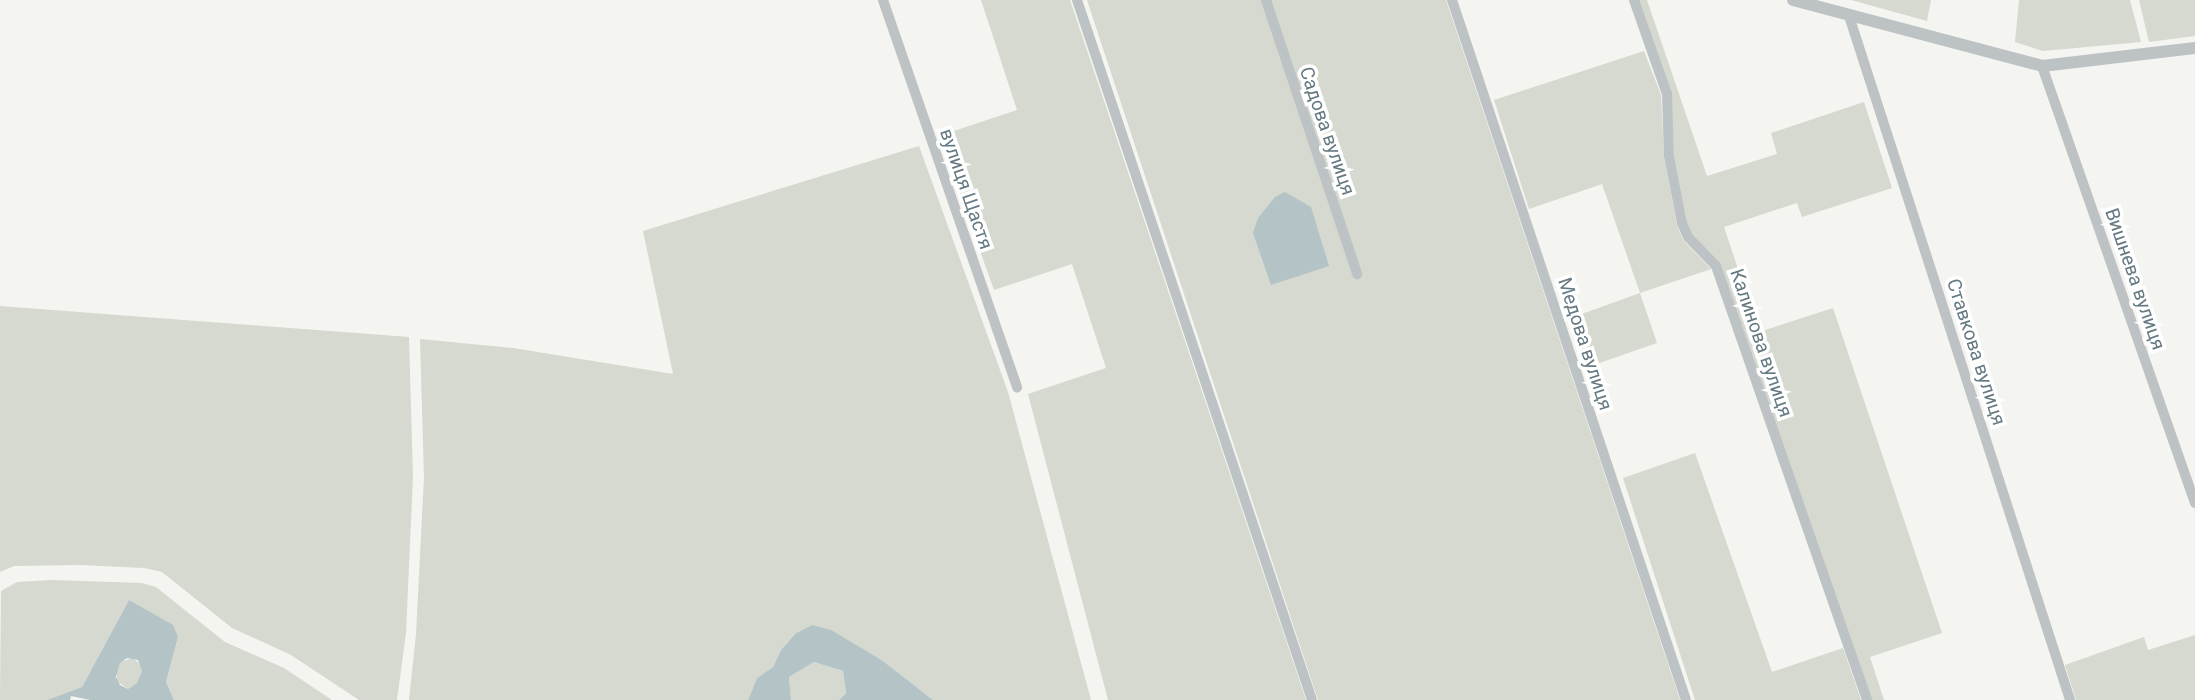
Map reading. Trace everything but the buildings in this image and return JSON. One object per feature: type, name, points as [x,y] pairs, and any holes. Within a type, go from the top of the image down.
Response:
[{"type":"street","name":"вулиця Щастя","points":[[883,0],[1017,388]]},
{"type":"street","points":[[1077,0],[1312,700]]},
{"type":"street","name":"Садова вулиця","points":[[1266,0],[1357,274]]},
{"type":"street","name":"Медова вулиця","points":[[1452,0],[1686,700]]},
{"type":"street","name":"Калинова вулиця","points":[[1634,0],[1667,94],[1669,156],[1682,223],[1688,237],[1716,266],[1867,700]]},
{"type":"street","points":[[1793,0],[2042,65],[2195,48]]},
{"type":"street","name":"Ставкова вулиця","points":[[1849,16],[2070,700]]},
{"type":"street","name":"Вишнева вулиця","points":[[2042,65],[2195,503]]},
{"type":"shaded area","points":[[981,0],[1070,0],[1306,700],[1108,700],[1028,394],[1106,368],[1072,264],[994,290],[939,136],[1017,110]]},
{"type":"shaded area","points":[[1087,0],[1446,0],[1680,700],[1318,700]]},
{"type":"shaded area","points":[[1638,0],[1647,0],[1707,176],[1777,154],[1771,133],[1864,102],[1892,188],[1802,217],[1797,203],[1724,227],[1759,332],[1833,308],[1942,633],[1870,657],[1884,700],[1871,700],[1720,264],[1692,234],[1687,222],[1674,156],[1671,93]]},
{"type":"shaded area","points":[[1851,0],[1931,0],[1927,21]]},
{"type":"shaded area","points":[[2019,0],[2130,0],[2141,42],[2043,51],[2015,42]]},
{"type":"shaded area","points":[[2139,0],[2195,0],[2195,36],[2149,42]]},
{"type":"shaded area","points":[[1644,51],[1661,95],[1664,157],[1677,225],[1683,240],[1711,269],[1640,293],[1602,184],[1529,209],[1494,100]]},
{"type":"shaded area","points":[[919,146],[1008,392],[1091,700],[933,700],[883,661],[795,634],[781,650],[773,667],[757,678],[748,700],[409,700],[416,634],[424,477],[420,339],[513,348],[673,374],[643,231]]},
{"type":"shaded area","points":[[1285,192],[1311,207],[1329,266],[1271,285],[1253,233],[1258,218],[1275,197]]},
{"type":"shaded area","points":[[1640,293],[1657,343],[1585,368],[1568,319]]},
{"type":"shaded area","points":[[0,306],[409,337],[413,477],[406,633],[397,700],[359,700],[291,655],[232,628],[162,572],[144,568],[80,565],[14,566],[0,572]]},
{"type":"shaded area","points":[[1695,453],[1772,672],[1843,648],[1861,700],[1695,700],[1623,478]]},
{"type":"shaded area","points":[[52,580],[142,583],[156,587],[225,642],[284,668],[332,700],[174,700],[166,682],[178,637],[129,600],[82,687],[47,700],[0,700],[1,591],[17,582]]},
{"type":"shaded area","points":[[129,600],[173,625],[178,637],[166,682],[174,700],[90,700],[71,696],[70,700],[47,700],[82,687]],"holes":[[[127,658],[138,660],[142,671],[137,683],[128,689],[120,685],[116,677],[120,663]]]},
{"type":"shaded area","points":[[812,625],[831,630],[883,661],[933,700],[839,700],[846,693],[843,671],[814,662],[789,677],[791,700],[748,700],[757,678],[773,667],[781,650],[795,634]]},
{"type":"shaded area","points":[[2195,635],[2195,700],[2076,700],[2065,665],[2144,637],[2148,650]]},
{"type":"shaded area","points":[[133,658],[141,665],[142,671],[137,683],[128,689],[117,681],[117,673],[120,662]]},
{"type":"shaded area","points":[[814,662],[843,671],[846,693],[839,700],[791,700],[789,677]]}]
